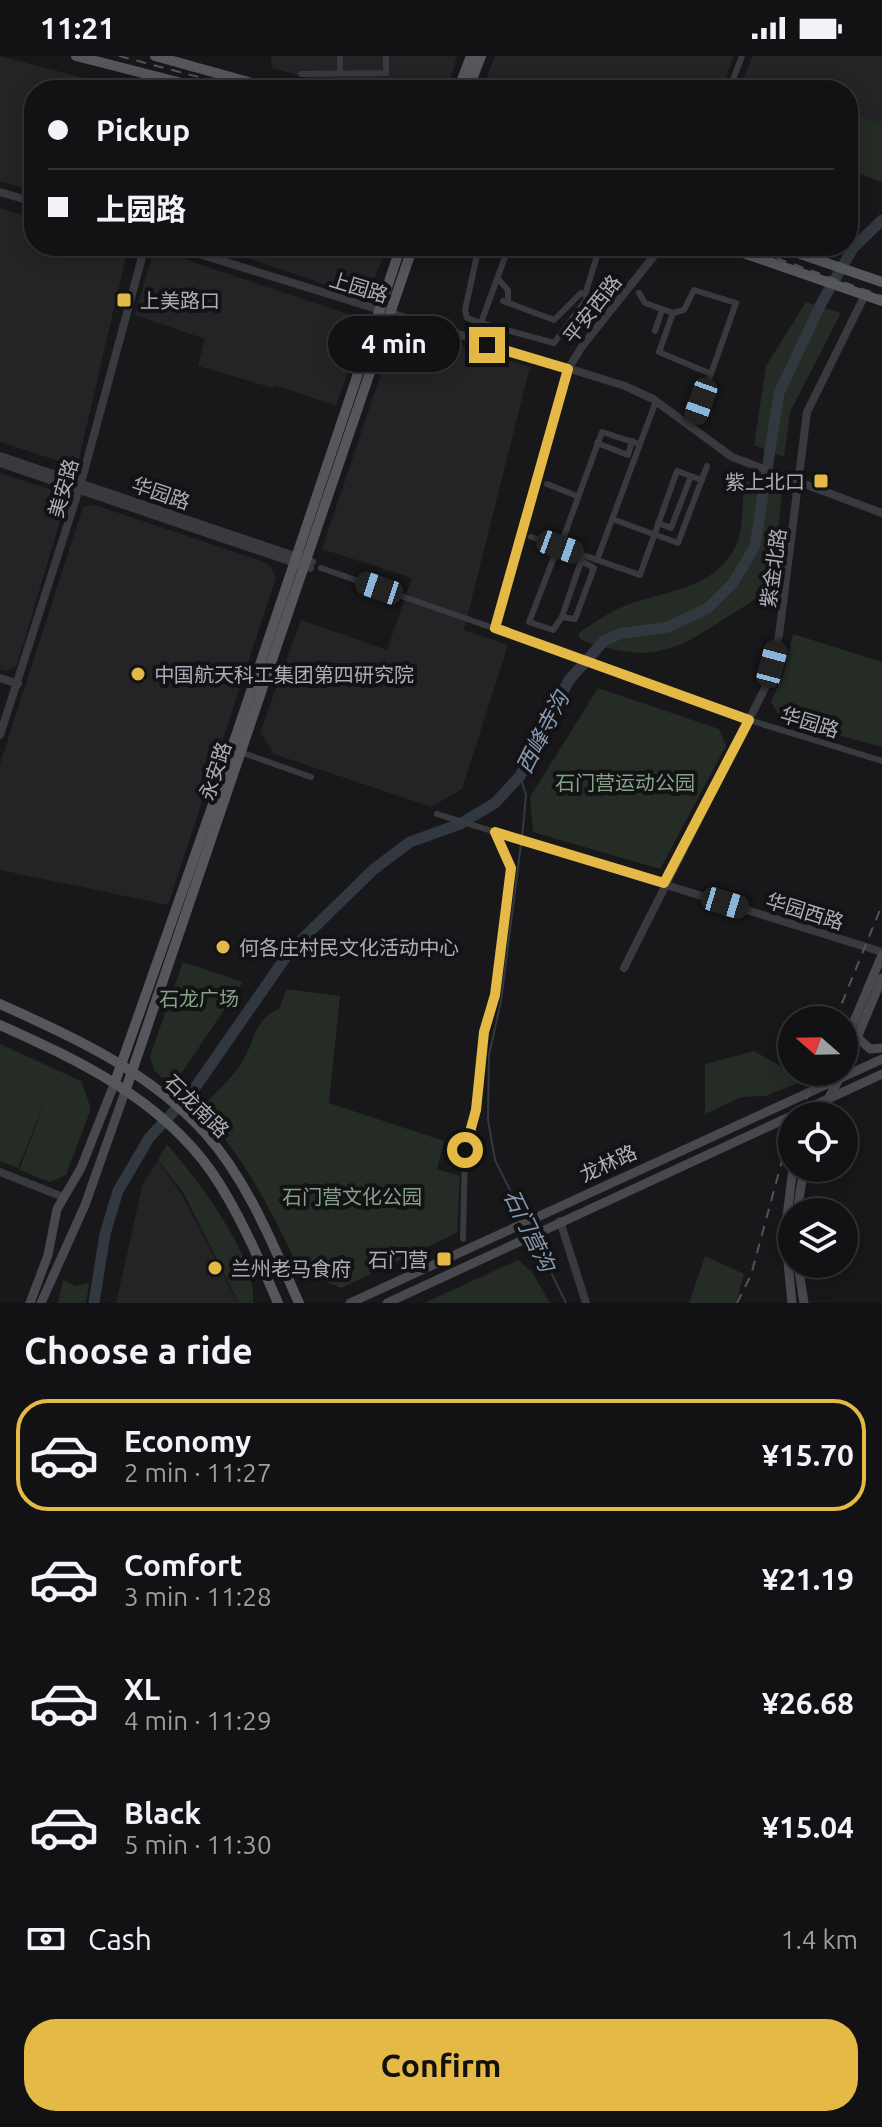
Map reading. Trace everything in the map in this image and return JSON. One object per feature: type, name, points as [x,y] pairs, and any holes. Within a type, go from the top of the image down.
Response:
[{"type":"main road","points":[[76,56],[163,80]]},
{"type":"main road","points":[[155,56],[193,61],[248,80]]},
{"type":"main road","points":[[462,80],[471,56]]},
{"type":"main road","points":[[472,80],[481,56]]},
{"type":"main road","name":"永安路","points":[[115,1082],[127,1068],[240,752],[304,563],[384,312],[398,256]]},
{"type":"main road","name":"永安路","points":[[384,312],[409,256]]},
{"type":"main road","points":[[752,256],[882,301]]},
{"type":"main road","points":[[808,256],[882,282]]},
{"type":"main road","name":"永安路","points":[[41,1303],[85,1205],[126,1089],[127,1068],[304,563]]},
{"type":"main road","points":[[858,1011],[882,953]]},
{"type":"main road","points":[[882,978],[858,1038],[870,1049],[882,1048]]},
{"type":"main road","name":"石龙南路","points":[[0,1004],[127,1068],[168,1098],[205,1132],[244,1187],[299,1303]]},
{"type":"main road","name":"石龙南路","points":[[0,1025],[115,1082],[155,1112],[211,1171],[264,1270],[278,1303]]},
{"type":"main road","points":[[82,1064],[92,1058],[91,1048]]},
{"type":"main road","name":"龙林路","points":[[858,1067],[882,1059]]},
{"type":"main road","name":"龙林路","points":[[819,1102],[882,1074]]},
{"type":"main road","points":[[30,1303],[48,1255],[57,1209],[81,1168],[115,1082]]},
{"type":"main road","name":"龙林路","points":[[350,1303],[823,1086]]},
{"type":"main road","points":[[827,1102],[834,1086]]},
{"type":"main road","points":[[155,1112],[154,1102],[168,1098]]},
{"type":"main road","name":"龙林路","points":[[387,1303],[778,1120]]},
{"type":"main road","points":[[791,1182],[785,1232],[792,1303]]},
{"type":"main road","points":[[264,1270],[274,1273],[282,1265]]},
{"type":"main road","points":[[800,1278],[804,1303]]},
{"type":"street","points":[[340,56],[340,73]]},
{"type":"street","points":[[301,74],[386,73],[386,56]]},
{"type":"street","points":[[733,80],[742,56]]},
{"type":"street","points":[[0,192],[24,199]]},
{"type":"street","name":"美安路","points":[[0,735],[80,487],[142,256]]},
{"type":"street","name":"上园路","points":[[206,256],[625,386],[656,401],[742,461],[882,513]]},
{"type":"street","points":[[477,256],[465,310],[467,318],[554,343],[587,295],[597,256]]},
{"type":"street","points":[[481,323],[506,256]]},
{"type":"street","name":"平安西路","points":[[495,628],[568,369],[654,256]]},
{"type":"street","points":[[498,279],[508,290],[506,302],[554,320],[581,293],[614,306]]},
{"type":"street","points":[[639,293],[645,303],[673,313],[684,310],[694,290],[736,303],[744,299]]},
{"type":"street","name":"紫金北路","points":[[624,968],[664,883],[766,686],[778,642],[801,484],[801,447],[807,412],[865,295]]},
{"type":"street","points":[[691,428],[736,303]]},
{"type":"street","points":[[655,331],[662,310]]},
{"type":"street","points":[[673,313],[659,352],[711,374]]},
{"type":"street","points":[[597,560],[636,443],[656,401]]},
{"type":"street","points":[[580,557],[562,617],[553,630],[529,622],[597,443],[605,431],[636,443]]},
{"type":"street","points":[[597,443],[628,455],[636,443]]},
{"type":"street","name":"华园路","points":[[0,456],[80,487]]},
{"type":"street","name":"华园路","points":[[0,463],[304,563]]},
{"type":"street","points":[[612,519],[678,543],[707,466]]},
{"type":"street","points":[[580,557],[640,575],[677,471],[702,480]]},
{"type":"street","points":[[658,523],[671,528],[691,476]]},
{"type":"street","points":[[547,484],[577,496]]},
{"type":"street","points":[[531,537],[558,542]]},
{"type":"street","points":[[558,542],[560,547],[594,568],[575,619],[562,617]]},
{"type":"street","name":"华园路","points":[[321,568],[749,720],[882,761]]},
{"type":"street","points":[[0,678],[18,684]]},
{"type":"street","points":[[240,752],[311,777]]},
{"type":"street","points":[[437,814],[534,844]]},
{"type":"street","points":[[463,1239],[465,1147],[474,1119],[484,1032],[495,995],[511,868],[495,832]]},
{"type":"street","name":"华园西路","points":[[534,844],[882,953]]},
{"type":"street","points":[[0,1172],[63,1197]]},
{"type":"street","points":[[560,1221],[586,1303]]},
{"type":"shaded area","points":[[0,56],[92,80],[24,80],[24,189],[0,181]]},
{"type":"shaded area","points":[[271,56],[457,56],[450,80],[317,80],[272,68]]},
{"type":"shaded area","points":[[495,56],[734,56],[725,80],[486,80]]},
{"type":"shaded area","points":[[752,56],[882,56],[882,124],[858,115],[858,80],[744,80]]},
{"type":"shaded area","points":[[0,208],[24,216],[24,256],[126,256],[77,467],[0,442]]},
{"type":"shaded area","points":[[152,256],[175,256],[363,319],[365,323],[336,406],[275,385],[273,388],[198,366],[205,339],[135,315]]},
{"type":"shaded area","points":[[241,256],[384,256],[366,298]]},
{"type":"shaded area","points":[[397,326],[530,367],[464,630],[508,645],[462,789],[431,807],[274,754],[260,732],[301,620],[387,650],[412,578],[322,549]]},
{"type":"shaded area","points":[[0,473],[61,493],[66,501],[17,665],[6,671],[0,669]]},
{"type":"shaded area","name":"中国航天科工集团第四研究院","points":[[95,505],[261,561],[270,566],[276,578],[168,905],[0,870],[0,764],[83,507]]},
{"type":"shaded area","points":[[158,1161],[182,1195],[238,1303],[116,1303],[143,1183]]},
{"type":"green space","points":[[858,115],[882,124],[882,182],[858,174]]},
{"type":"green space","points":[[806,302],[841,313],[790,412],[784,457],[754,445],[766,366]]},
{"type":"green space","points":[[744,480],[782,494],[775,559],[759,595],[704,632],[671,648],[639,653],[581,640],[578,634],[614,611],[682,589],[720,568],[739,536]]},
{"type":"green space","points":[[793,634],[882,662],[882,747],[782,720],[771,702],[783,675]]},
{"type":"green space","name":"石门营运动公园","points":[[598,688],[719,729],[726,746],[660,869],[533,832],[530,797]]},
{"type":"green space","name":"石龙广场","points":[[183,962],[243,982],[172,1087],[154,1070],[150,1056]]},
{"type":"green space","name":"石门营文化公园","points":[[287,989],[340,996],[329,1103],[444,1141],[437,1169],[460,1176],[457,1233],[341,1288],[299,1270],[257,1188],[204,1112],[204,1105],[243,1060],[263,1020],[279,1009]]},
{"type":"green space","points":[[0,1044],[81,1081],[91,1109],[66,1175],[50,1182],[19,1170],[50,1089],[18,1168],[0,1161]]},
{"type":"green space","points":[[754,1051],[778,1065],[778,1086],[790,1086],[766,1096],[742,1097],[705,1114],[705,1064]]},
{"type":"green space","points":[[167,1144],[208,1197],[236,1241],[252,1284],[253,1303],[239,1303],[184,1194],[158,1160]]},
{"type":"green space","points":[[705,1256],[744,1274],[736,1303],[689,1303]]},
{"type":"green space","points":[[518,1260],[532,1272],[550,1303],[424,1303]]},
{"type":"green space","points":[[63,1280],[76,1286],[89,1283],[86,1303],[58,1303]]},
{"type":"waterway","name":"石门营沟","points":[[858,243],[882,220]]},
{"type":"waterway","name":"石门营沟","points":[[94,1303],[105,1234],[118,1191],[149,1138],[192,1092],[290,951],[374,869],[410,842],[460,824],[495,803],[520,776],[569,680],[604,641],[619,634],[668,627],[708,608],[733,583],[755,546],[779,393],[822,302],[848,256]]},
{"type":"waterway","name":"石门营沟","points":[[520,776],[526,795],[522,838]]},
{"type":"waterway","name":"石门营沟","points":[[521,844],[501,1001],[489,1055],[488,1120],[495,1160],[525,1220]]},
{"type":"waterway","name":"石门营沟","points":[[535,1240],[566,1303]]},
{"type":"railway","points":[[119,56],[210,80]]},
{"type":"railway","points":[[771,256],[882,296]]},
{"type":"railway","points":[[841,1006],[882,905]]},
{"type":"railway","points":[[805,1102],[812,1086]]},
{"type":"railway","points":[[737,1303],[751,1275],[778,1176]]},
{"type":"place","name":"上美路口","points":[[124,300]]},
{"type":"place","name":"紫上北口","points":[[821,481]]},
{"type":"place","name":"中国航天科工集团第四研究院","points":[[138,674]]},
{"type":"place","name":"何各庄村民文化活动中心","points":[[223,947]]},
{"type":"place","name":"石门营","points":[[444,1259]]},
{"type":"place","name":"兰州老马食府","points":[[215,1268]]},
{"type":"route","points":[[465,1150],[476,1110],[484,1032],[495,995],[511,868],[495,832],[664,883],[749,720],[495,628],[529,498],[568,369],[487,345]]},
{"type":"water label","name":"西峰寺沟","points":[[542,732]]}]
